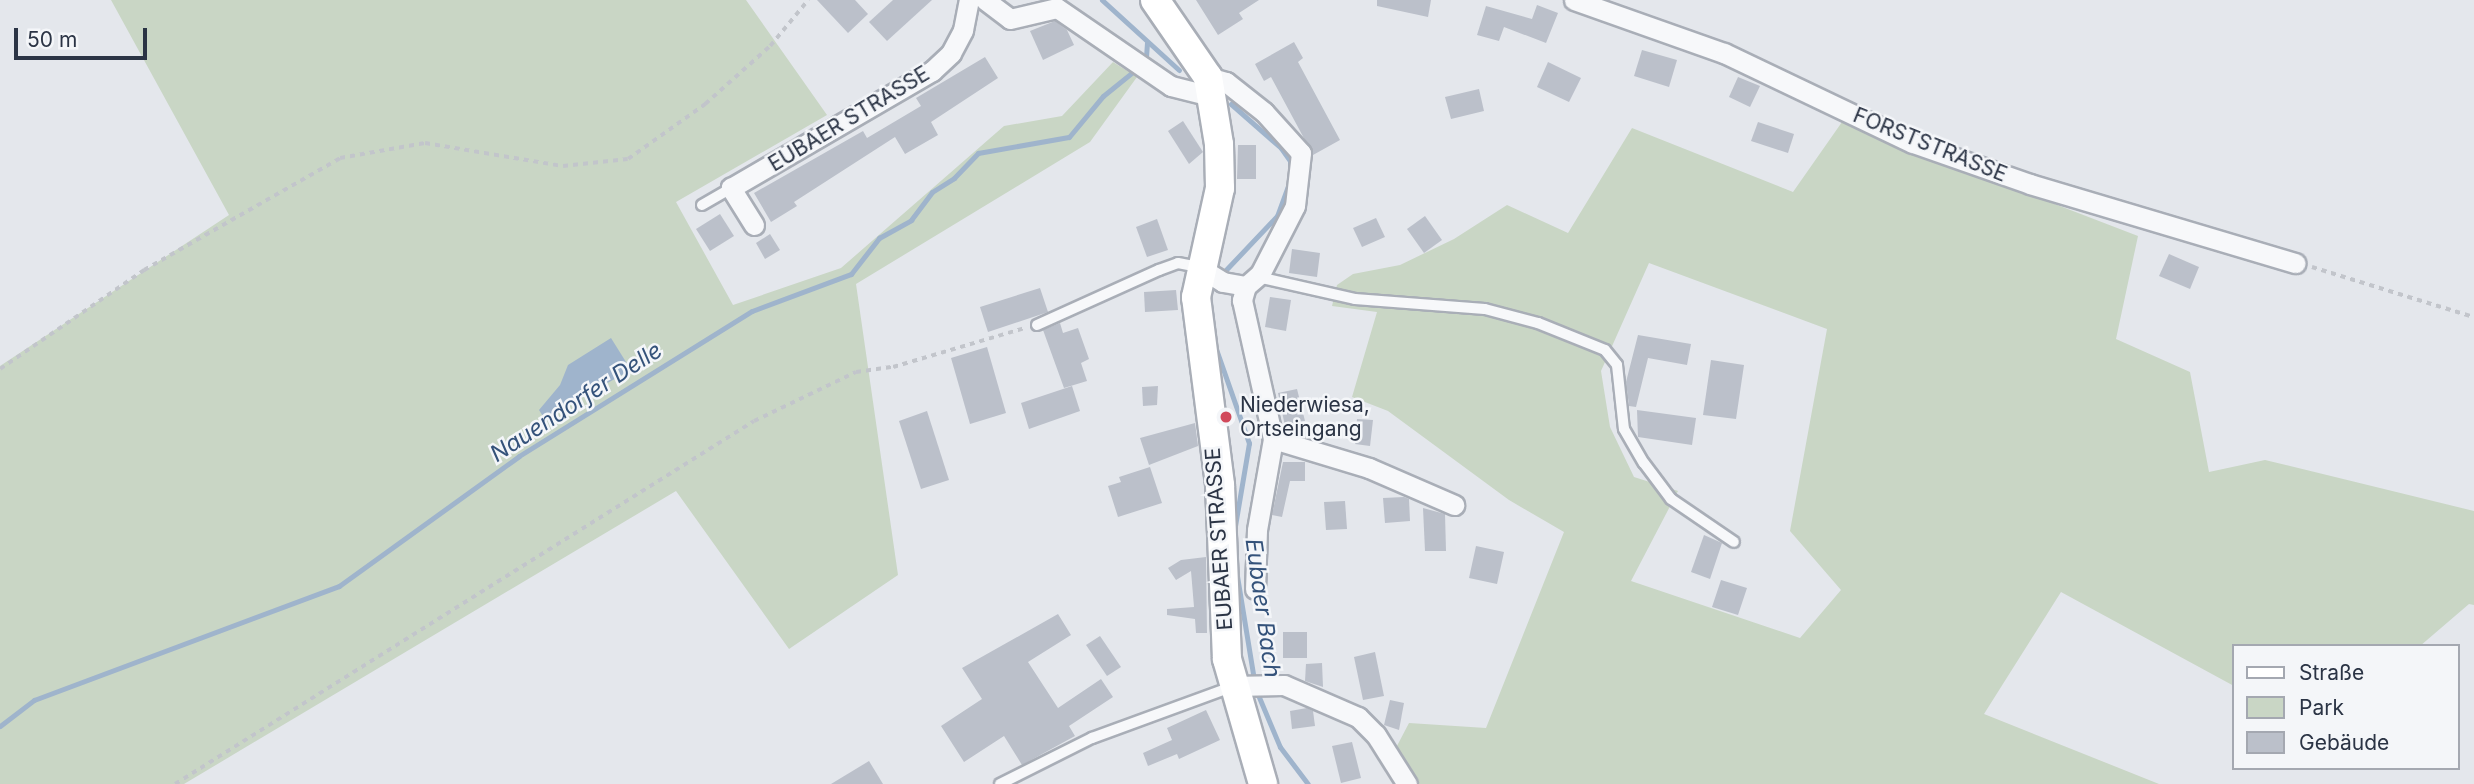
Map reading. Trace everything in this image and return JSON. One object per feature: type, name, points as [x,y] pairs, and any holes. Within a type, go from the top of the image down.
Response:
[{"type":"street","name":"EUBAER STRASSE","points":[[732,188],[932,71],[951,53],[963,30],[969,0]]},
{"type":"street","name":"EUBAER STRASSE","points":[[985,0],[1010,19],[1057,8],[1171,86],[1210,86],[1226,82],[1264,112],[1301,153],[1295,206],[1242,300],[1272,439],[1257,530],[1255,589]]},
{"type":"street","name":"FORSTSTRASSE","points":[[1574,0],[1724,53],[1913,142],[2030,184],[2295,263]]},
{"type":"street","name":"EUBAER STRASSE","points":[[1163,2],[1210,86],[1220,188],[1211,274],[1196,298],[1220,485],[1222,584],[1247,684],[1264,784]]},
{"type":"street","points":[[732,188],[754,225]]},
{"type":"street","points":[[1211,274],[1251,282]]},
{"type":"street","points":[[1272,439],[1369,468],[1454,505]]},
{"type":"street","points":[[1247,684],[1305,692],[1358,717],[1376,735],[1407,784]]},
{"type":"lane","points":[[702,205],[732,188]]},
{"type":"lane","points":[[1037,325],[1178,263],[1211,274]]},
{"type":"lane","points":[[1251,282],[1355,299],[1485,309],[1538,323],[1605,350],[1617,365],[1624,429],[1644,463],[1671,499],[1734,542]]},
{"type":"lane","points":[[1000,784],[1092,738],[1247,684]]},
{"type":"path","points":[[0,369],[144,270],[340,158],[425,143],[563,166],[628,159],[705,104],[769,47],[808,0]]},
{"type":"path","points":[[2295,263],[2367,281],[2474,317]]},
{"type":"path","points":[[176,784],[754,421],[856,372],[894,367],[1037,325]]},
{"type":"green space","points":[[111,0],[746,0],[827,115],[676,202],[733,305],[841,268],[1004,126],[1062,116],[1113,62],[1137,77],[1090,142],[856,284],[898,575],[789,649],[676,491],[184,784],[0,784],[0,366],[229,215]]},
{"type":"green space","points":[[1842,122],[2138,236],[2116,339],[2190,372],[2209,472],[2265,460],[2474,511],[2474,605],[2469,604],[2422,644],[2232,644],[2232,685],[2061,592],[1984,714],[2159,784],[1399,784],[1388,763],[1409,723],[1486,728],[1564,532],[1509,500],[1388,411],[1352,397],[1377,312],[1332,306],[1337,285],[1353,274],[1400,265],[1454,239],[1507,205],[1568,233],[1632,128],[1793,192]],"holes":[[[1649,263],[1827,329],[1790,531],[1841,590],[1800,638],[1631,581],[1678,491],[1634,477],[1610,427],[1601,371]]]},
{"type":"water","points":[[611,338],[631,370],[544,418],[539,410],[560,385],[568,365]]},
{"type":"building","points":[[817,0],[855,0],[868,14],[848,33]]},
{"type":"building","points":[[893,0],[932,0],[887,41],[869,22]]},
{"type":"building","points":[[1196,0],[1259,0],[1239,13],[1243,19],[1218,35]]},
{"type":"building","points":[[1377,0],[1431,0],[1428,17],[1377,6]]},
{"type":"building","points":[[1537,5],[1558,13],[1546,43],[1504,27],[1499,41],[1477,35],[1486,6],[1532,19]]},
{"type":"building","points":[[1055,21],[1067,30],[1074,45],[1043,60],[1030,31]]},
{"type":"building","points":[[1294,42],[1303,58],[1298,62],[1340,140],[1313,155],[1271,77],[1264,81],[1255,64]]},
{"type":"building","points":[[1642,50],[1677,60],[1669,87],[1634,76]]},
{"type":"building","points":[[985,57],[998,78],[931,122],[938,135],[905,154],[895,137],[794,202],[797,206],[771,222],[754,193],[863,131],[867,138],[921,106],[916,98]]},
{"type":"building","points":[[1548,62],[1581,78],[1569,102],[1537,87]]},
{"type":"building","points":[[1738,77],[1760,86],[1750,107],[1729,97]]},
{"type":"building","points":[[1479,89],[1484,111],[1451,119],[1445,97]]},
{"type":"building","points":[[1183,121],[1203,152],[1189,164],[1168,131]]},
{"type":"building","points":[[1758,122],[1794,134],[1788,153],[1751,141]]},
{"type":"building","points":[[1238,145],[1256,145],[1256,179],[1237,179]]},
{"type":"building","points":[[720,214],[734,236],[710,251],[696,229]]},
{"type":"building","points":[[1425,216],[1442,240],[1424,253],[1407,229]]},
{"type":"building","points":[[1376,218],[1385,237],[1362,247],[1353,228]]},
{"type":"building","points":[[1157,219],[1168,250],[1147,257],[1136,227]]},
{"type":"building","points":[[770,234],[780,250],[765,259],[756,243]]},
{"type":"building","points":[[1292,249],[1320,253],[1317,277],[1289,273]]},
{"type":"building","points":[[2169,254],[2199,267],[2190,289],[2159,276]]},
{"type":"building","points":[[1040,288],[1048,312],[988,332],[980,307]]},
{"type":"building","points":[[1176,290],[1178,310],[1145,312],[1144,292]]},
{"type":"building","points":[[1270,297],[1291,300],[1286,331],[1265,327]]},
{"type":"building","points":[[1060,323],[1063,333],[1078,328],[1089,359],[1081,363],[1087,381],[1064,388],[1043,330]]},
{"type":"building","points":[[1638,335],[1691,344],[1687,365],[1648,358],[1636,407],[1629,406],[1626,382]]},
{"type":"building","points":[[987,347],[1006,413],[970,424],[951,358]]},
{"type":"building","points":[[1711,360],[1744,365],[1736,419],[1703,415]]},
{"type":"building","points":[[1072,386],[1080,411],[1029,429],[1021,403]]},
{"type":"building","points":[[1158,386],[1157,405],[1143,406],[1142,387]]},
{"type":"building","points":[[1297,389],[1305,421],[1285,426],[1278,393]]},
{"type":"building","points":[[1637,410],[1696,418],[1692,445],[1638,437]]},
{"type":"building","points":[[927,411],[949,480],[921,489],[899,421]]},
{"type":"building","points":[[1357,419],[1373,420],[1370,446],[1355,444]]},
{"type":"building","points":[[1195,423],[1198,446],[1149,465],[1140,438]]},
{"type":"building","points":[[1283,462],[1305,462],[1305,481],[1290,481],[1282,517],[1272,515]]},
{"type":"building","points":[[1150,467],[1162,503],[1118,517],[1108,486],[1121,482],[1119,477]]},
{"type":"building","points":[[1383,498],[1409,499],[1410,521],[1385,523]]},
{"type":"building","points":[[1345,501],[1347,529],[1326,530],[1324,502]]},
{"type":"building","points":[[1423,508],[1445,514],[1446,551],[1425,551]]},
{"type":"building","points":[[1704,535],[1722,543],[1710,579],[1691,572]]},
{"type":"building","points":[[1476,546],[1504,552],[1497,584],[1469,578]]},
{"type":"building","points":[[1206,557],[1207,633],[1196,633],[1195,619],[1167,615],[1167,609],[1194,607],[1191,571],[1176,580],[1168,568],[1181,560]]},
{"type":"building","points":[[1721,580],[1747,588],[1738,615],[1712,607]]},
{"type":"building","points":[[1058,614],[1071,635],[1028,662],[1058,708],[1101,679],[1113,697],[1069,726],[1075,736],[1022,765],[1004,736],[964,762],[941,726],[982,699],[962,668]]},
{"type":"building","points":[[1283,632],[1307,632],[1307,658],[1283,658]]},
{"type":"building","points":[[1100,636],[1121,667],[1107,676],[1086,645]]},
{"type":"building","points":[[1375,652],[1384,696],[1363,700],[1354,657]]},
{"type":"building","points":[[1322,663],[1323,687],[1305,681],[1306,664]]},
{"type":"building","points":[[1390,700],[1404,703],[1399,730],[1384,725]]},
{"type":"building","points":[[1307,708],[1313,711],[1315,726],[1292,729],[1290,711]]},
{"type":"building","points":[[1206,710],[1220,740],[1179,759],[1177,754],[1148,766],[1143,753],[1172,740],[1167,728]]},
{"type":"building","points":[[1352,742],[1361,778],[1341,783],[1332,746]]},
{"type":"building","points":[[869,761],[883,784],[831,784]]},
{"type":"waterway","name":"Eubaer Bach","points":[[1102,0],[1179,70]]},
{"type":"waterway","points":[[1146,57],[1147,43]]},
{"type":"waterway","name":"Nauendorfer Delle","points":[[0,726],[34,700],[339,586],[519,456],[752,311],[851,274],[879,238],[911,220],[932,192],[954,178],[978,153],[1069,137],[1103,96],[1134,71]]},
{"type":"waterway","name":"Eubaer Bach","points":[[1231,104],[1281,148],[1290,161],[1290,172]]},
{"type":"waterway","name":"Eubaer Bach","points":[[1220,276],[1277,216],[1288,185]]},
{"type":"waterway","name":"Eubaer Bach","points":[[1216,349],[1249,443],[1234,532]]},
{"type":"waterway","name":"Eubaer Bach","points":[[1237,576],[1254,680]]},
{"type":"waterway","name":"Eubaer Bach","points":[[1256,690],[1280,747],[1308,784]]},
{"type":"place","name":"Niederwiesa, Ortseingang","points":[[1226,417]]}]
